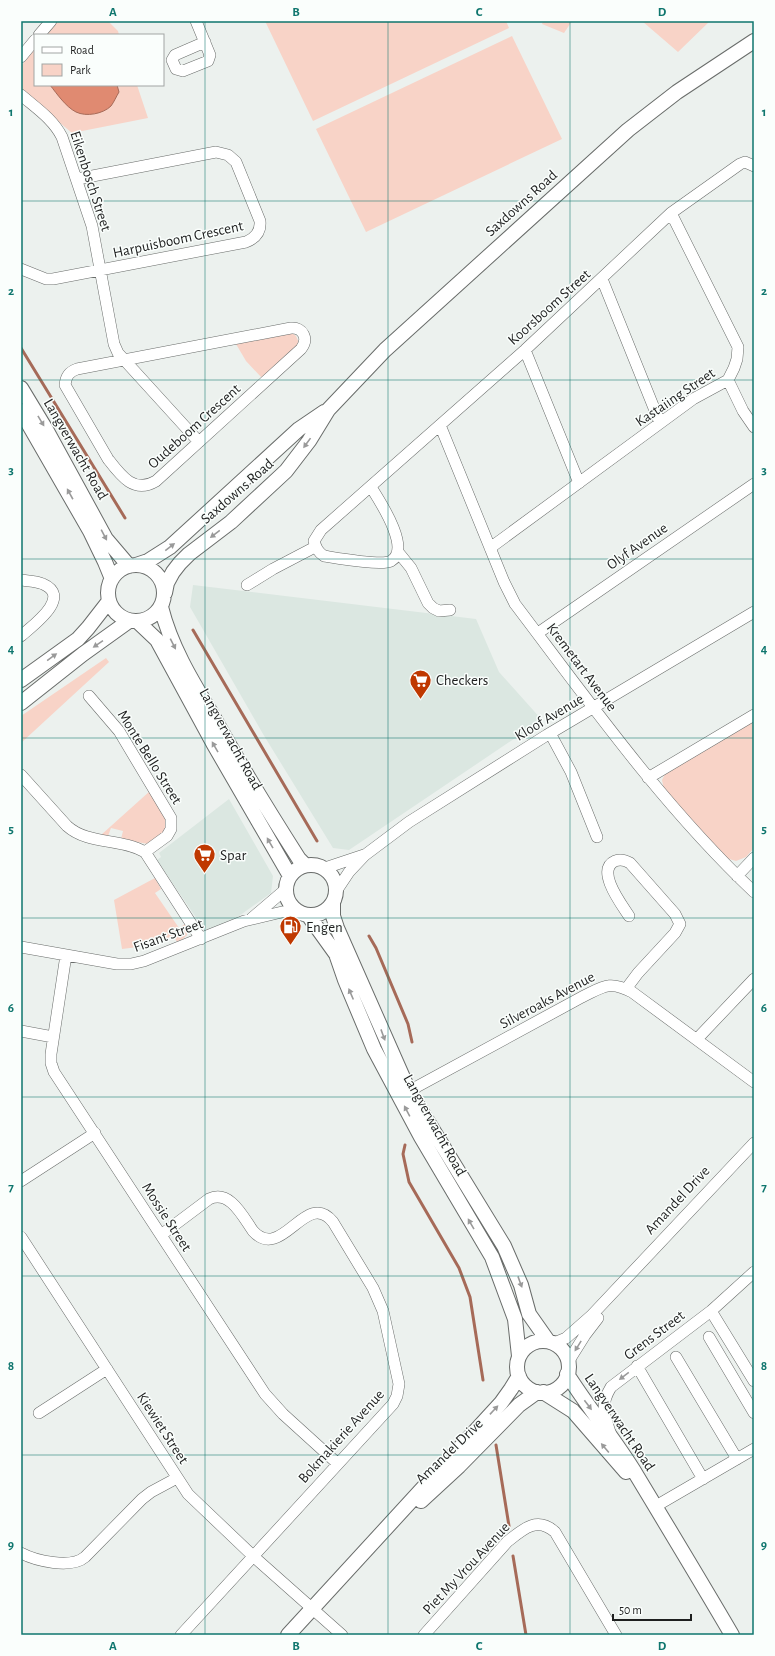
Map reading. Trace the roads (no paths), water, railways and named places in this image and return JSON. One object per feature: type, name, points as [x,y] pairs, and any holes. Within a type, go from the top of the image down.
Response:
[{"type":"street","points":[[40,34],[51,21]]},
{"type":"street","points":[[196,21],[205,42]]},
{"type":"street","points":[[21,57],[34,41]]},
{"type":"street","name":"Saxdowns Road","points":[[165,593],[167,583],[173,572],[189,554],[231,522],[286,472],[309,441],[328,410],[385,350],[628,130],[677,92],[754,42]]},
{"type":"street","name":"Eikenbosch Street","points":[[21,95],[48,117],[62,137],[92,226],[114,344],[118,353],[199,442]]},
{"type":"street","name":"Harpuisboom Crescent","points":[[21,270],[46,279],[53,279],[246,242],[251,240],[258,233],[260,221],[236,162],[224,153],[216,152],[77,179]]},
{"type":"street","name":"Koorsboom Street","points":[[316,547],[314,541],[321,530],[525,350],[671,213],[740,164],[745,162],[754,166]]},
{"type":"street","name":"Kastaiing Street","points":[[490,548],[693,399],[728,380],[737,359],[738,347],[671,213]]},
{"type":"street","points":[[602,279],[660,424]]},
{"type":"street","name":"Oudeboom Crescent","points":[[291,328],[302,331],[305,338],[305,342],[301,348],[150,485],[134,485],[116,469],[108,459],[65,384],[67,375],[71,372],[124,360],[291,328]]},
{"type":"street","points":[[525,350],[579,484]]},
{"type":"street","points":[[728,380],[743,411],[754,427]]},
{"type":"street","name":"Langverwacht Road","points":[[21,388],[47,431],[106,539],[132,565]]},
{"type":"street","name":"Saxdowns Road","points":[[132,565],[148,561],[170,548],[299,429],[328,410]]},
{"type":"street","name":"Langverwacht Road","points":[[21,411],[90,531],[112,579]]},
{"type":"street","name":"Kremetart Avenue","points":[[440,425],[508,593],[648,778],[715,854],[754,892]]},
{"type":"street","name":"Olyf Avenue","points":[[538,633],[754,484]]},
{"type":"street","points":[[371,487],[390,521],[396,538],[398,552],[411,568],[428,603],[433,608],[440,611],[450,610]]},
{"type":"street","points":[[248,585],[273,569],[316,547],[324,556],[381,563],[391,561],[398,552]]},
{"type":"street","points":[[21,703],[83,654],[134,621],[151,618],[161,607],[165,593],[164,586],[156,573],[150,569],[132,565],[122,569],[112,579],[108,594],[109,601],[116,614],[134,621]]},
{"type":"street","points":[[21,580],[42,583],[49,588],[53,595],[52,604],[48,611],[21,636]]},
{"type":"street","points":[[21,680],[78,639],[109,601]]},
{"type":"street","name":"Langverwacht Road","points":[[161,607],[169,636],[196,687],[246,774],[297,855],[305,865]]},
{"type":"street","name":"Kloof Avenue","points":[[335,897],[349,872],[365,855],[409,822],[550,733],[754,612]]},
{"type":"street","name":"Langverwacht Road","points":[[134,621],[157,640],[288,883]]},
{"type":"street","name":"Monte Bello Street","points":[[89,696],[120,731],[171,818],[171,829],[166,836],[145,852]]},
{"type":"street","points":[[648,778],[754,715]]},
{"type":"street","points":[[550,733],[571,772],[597,837]]},
{"type":"street","points":[[21,775],[67,826],[76,833],[86,837],[136,847],[145,852],[202,939]]},
{"type":"street","name":"Kloof Avenue","points":[[325,868],[365,855]]},
{"type":"street","points":[[738,876],[754,858]]},
{"type":"street","points":[[626,989],[638,973],[675,933],[680,924],[675,914],[630,863],[616,860],[609,867],[607,874],[614,892],[629,916]]},
{"type":"street","points":[[305,865],[319,865],[325,868],[334,878],[335,897],[324,912],[318,915],[303,913],[289,902],[288,883],[299,867],[305,865]]},
{"type":"street","name":"Fisant Street","points":[[252,918],[288,883]]},
{"type":"street","name":"Langverwacht Road","points":[[335,897],[333,916],[337,928],[409,1091],[504,1246],[521,1285],[529,1314],[551,1342]]},
{"type":"street","name":"Fisant Street","points":[[21,947],[118,964],[131,964],[144,961],[202,939],[252,918],[282,912],[303,913]]},
{"type":"street","name":"Langverwacht Road","points":[[303,913],[336,954],[345,980],[374,1049],[421,1137],[492,1257],[515,1319],[519,1356]]},
{"type":"street","name":"Mossie Street","points":[[66,955],[51,1058],[52,1068],[265,1394],[283,1414],[337,1463]]},
{"type":"street","points":[[697,1039],[754,979]]},
{"type":"street","name":"Silveroaks Avenue","points":[[409,1091],[602,987],[616,985],[626,989],[697,1039],[754,1082]]},
{"type":"street","points":[[21,1031],[54,1037]]},
{"type":"street","points":[[21,1181],[95,1133]]},
{"type":"street","name":"Amandel Drive","points":[[551,1342],[566,1338],[579,1328],[754,1143]]},
{"type":"street","name":"Bokmakierie Avenue","points":[[161,1235],[209,1199],[217,1196],[228,1199],[253,1231],[261,1238],[266,1239],[278,1237],[306,1216],[314,1213],[327,1215],[333,1222],[380,1302],[386,1320],[399,1384],[398,1396],[393,1404],[337,1463],[181,1635]]},
{"type":"street","name":"Kiewiet Street","points":[[21,1237],[192,1499],[253,1556],[342,1635]]},
{"type":"street","name":"Grens Street","points":[[611,1436],[604,1411],[604,1398],[611,1387],[711,1310],[754,1272]]},
{"type":"street","name":"Amandel Drive","points":[[568,1368],[584,1335],[625,1281]]},
{"type":"street","points":[[711,1310],[754,1381]]},
{"type":"street","points":[[709,1337],[754,1413]]},
{"type":"street","points":[[536,1342],[551,1342],[560,1348],[565,1354],[568,1368],[561,1385],[550,1391],[540,1392],[526,1386],[519,1376],[517,1366],[519,1356],[522,1351],[536,1342]]},
{"type":"street","points":[[676,1357],[737,1459]]},
{"type":"street","points":[[637,1366],[703,1479]]},
{"type":"street","name":"Langverwacht Road","points":[[568,1368],[585,1401],[611,1436],[656,1506],[732,1635]]},
{"type":"street","points":[[39,1413],[107,1369]]},
{"type":"street","name":"Amandel Drive","points":[[288,1635],[501,1403],[519,1376]]},
{"type":"street","name":"Langverwacht Road","points":[[540,1392],[573,1411],[631,1478],[645,1490]]},
{"type":"street","name":"Amandel Drive","points":[[383,1531],[409,1512],[460,1466],[520,1405],[540,1392]]},
{"type":"street","points":[[656,1506],[754,1449]]},
{"type":"street","points":[[21,1553],[34,1558],[62,1563],[78,1562],[85,1557],[142,1499],[151,1492],[177,1478]]},
{"type":"street","name":"Piet My Vrou Avenue","points":[[424,1635],[508,1542],[522,1530],[537,1524],[550,1527],[555,1532],[616,1635]]},
{"type":"waterway","points":[[21,348],[125,518]]},
{"type":"waterway","points":[[193,630],[317,841]]},
{"type":"waterway","points":[[369,936],[376,948],[408,1024],[412,1042]]},
{"type":"waterway","points":[[405,1145],[403,1154],[409,1182],[459,1268],[470,1297],[483,1380]]},
{"type":"waterway","points":[[496,1445],[509,1526]]},
{"type":"waterway","points":[[513,1556],[526,1635]]},
{"type":"place","name":"Checkers","points":[[421,700]]},
{"type":"place","name":"Spar","points":[[205,874]]},
{"type":"place","name":"Engen","points":[[291,946]]}]
